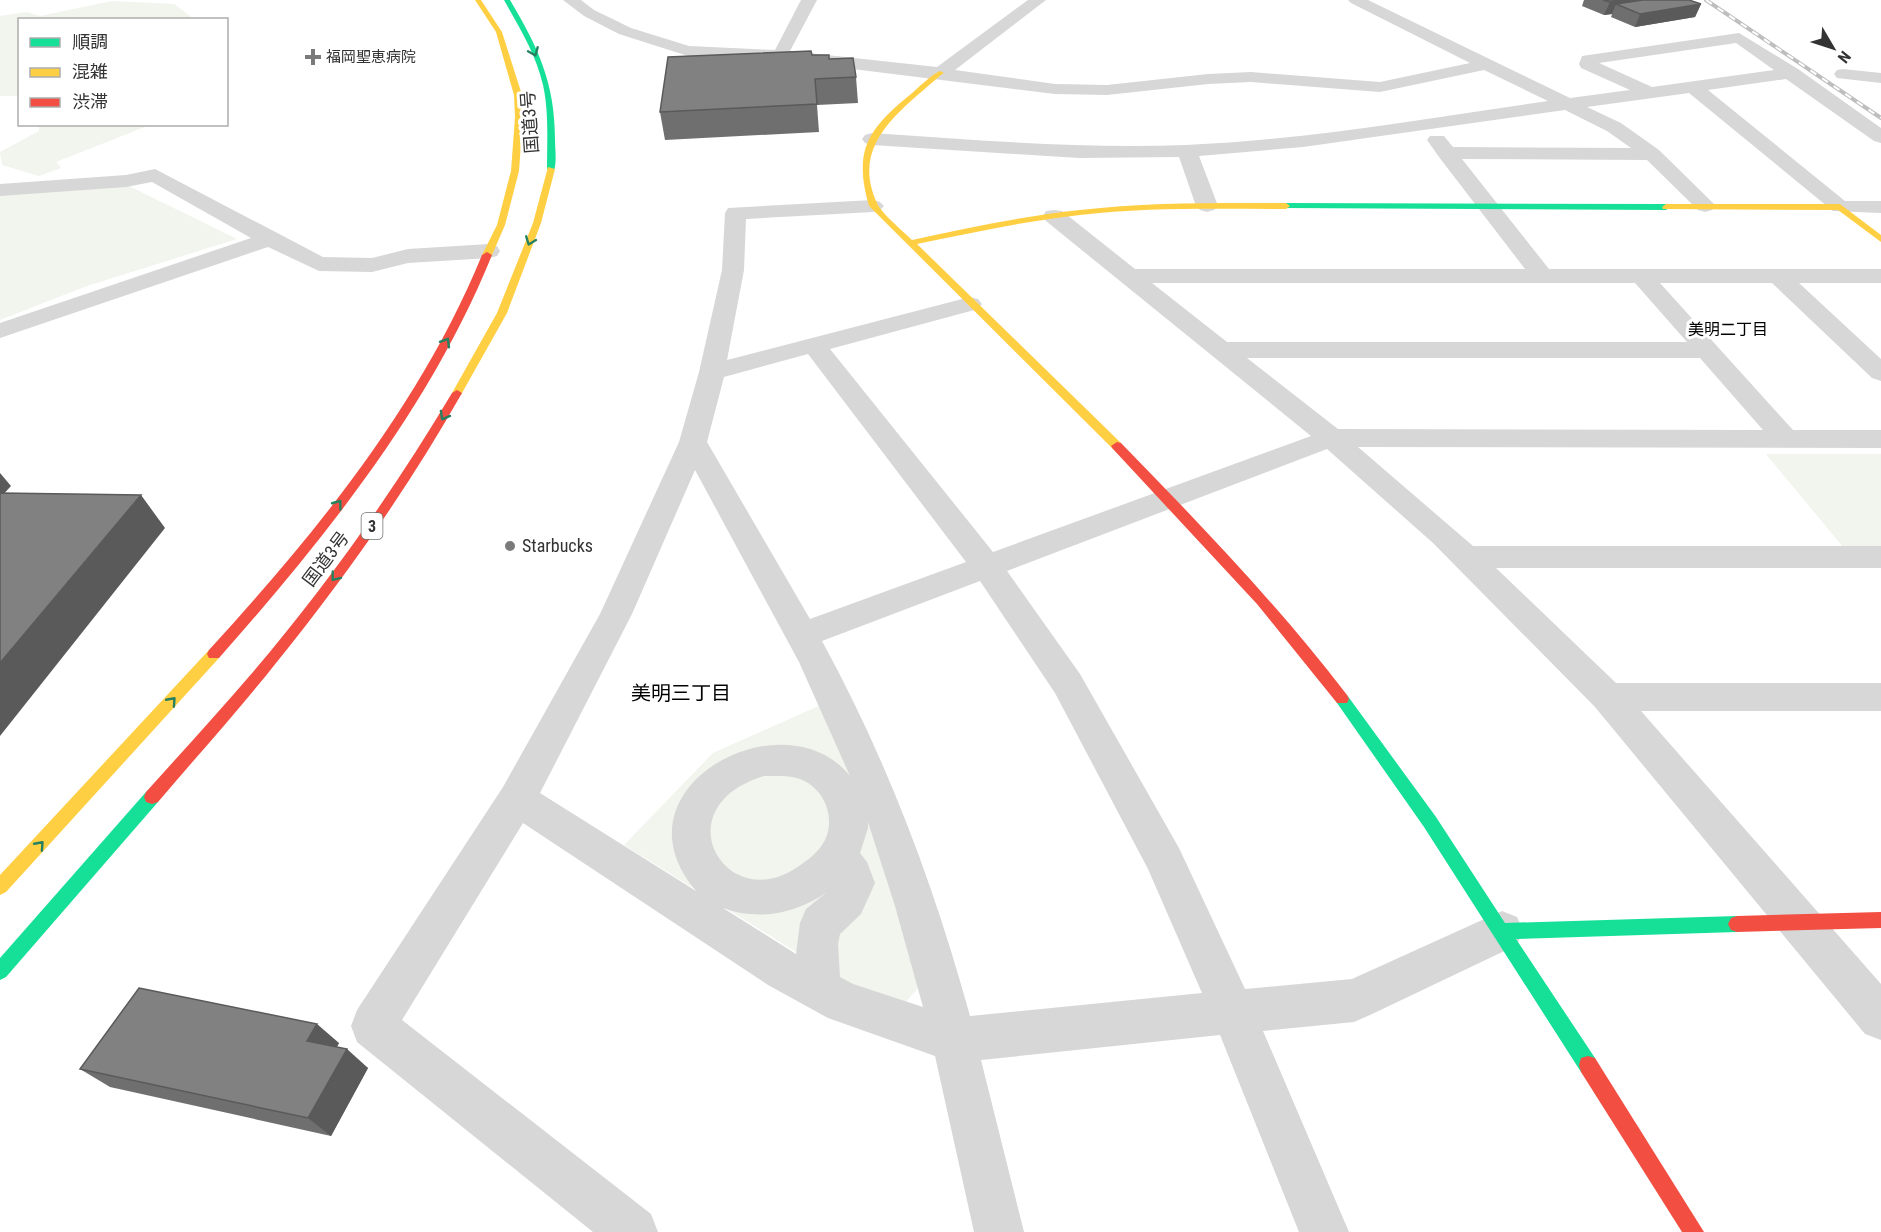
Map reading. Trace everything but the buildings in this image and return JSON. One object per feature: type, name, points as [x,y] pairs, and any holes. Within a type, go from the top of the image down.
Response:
[{"type":"main road","name":"国道3号","points":[[0,887],[225,643],[323,525],[386,441],[458,321],[501,225],[515,171],[518,95],[499,32],[478,0]]},
{"type":"main road","name":"国道3号","points":[[0,971],[272,659],[357,547],[430,440],[502,313],[537,223],[551,168],[550,118],[545,76],[525,30],[507,0]]},
{"type":"main road","points":[[940,73],[884,121],[872,139],[863,162],[865,185],[873,206],[1168,498],[1254,593],[1334,689],[1417,805],[1502,931],[1694,1232]]},
{"type":"main road","points":[[910,243],[987,226],[1054,216],[1143,207],[1207,206],[1840,207],[1881,239]]},
{"type":"main road","points":[[1502,931],[1881,920]]},
{"type":"street","points":[[571,0],[589,13],[624,31],[688,51],[780,55],[1055,89],[1081,90],[1251,77],[1380,87],[1487,64]]},
{"type":"street","points":[[780,55],[809,0]]},
{"type":"street","points":[[940,73],[1038,0]]},
{"type":"street","points":[[1356,0],[1614,127],[1652,154],[1705,206]]},
{"type":"street","points":[[1648,93],[1587,64],[1588,60],[1739,38],[1881,136]]},
{"type":"street","points":[[872,139],[1079,152],[1187,151],[1303,141],[1792,74]]},
{"type":"street","points":[[1843,74],[1881,78]]},
{"type":"street","points":[[1693,87],[1840,207],[1881,207]]},
{"type":"street","points":[[1426,124],[1542,276]]},
{"type":"street","points":[[1187,151],[1207,206]]},
{"type":"street","points":[[1446,153],[1652,154]]},
{"type":"street","points":[[0,190],[126,181],[155,175],[269,240],[319,264],[372,265],[408,256],[489,251]]},
{"type":"street","points":[[633,1232],[373,1026],[517,799],[616,614],[693,442],[712,372],[733,270],[736,213],[873,206]]},
{"type":"street","points":[[1054,216],[1331,438],[1466,557],[1608,697],[1881,1018]]},
{"type":"street","points":[[0,331],[269,240]]},
{"type":"street","points":[[1128,276],[1881,276]]},
{"type":"street","points":[[1641,276],[1786,439]]},
{"type":"street","points":[[1779,277],[1881,373]]},
{"type":"street","points":[[712,372],[970,304]]},
{"type":"street","points":[[815,346],[987,567],[1068,684],[1165,861],[1232,1011],[1324,1232]]},
{"type":"street","points":[[1221,350],[1706,350]]},
{"type":"street","points":[[803,635],[1331,438],[1881,439]]},
{"type":"street","points":[[693,442],[803,635],[851,734],[880,801],[923,927],[954,1040],[999,1232]]},
{"type":"street","points":[[1466,557],[1881,557]]},
{"type":"street","points":[[1608,697],[1881,696]]},
{"type":"street","points":[[814,768],[823,756],[851,734]]},
{"type":"street","points":[[764,761],[782,761],[814,768],[834,782],[846,801],[849,824],[843,848],[828,870],[807,885],[783,895],[757,898],[732,893],[711,881],[696,864],[690,843],[692,822],[700,801],[716,783],[739,769],[764,761]]},
{"type":"street","points":[[517,799],[783,970],[819,990],[844,1003],[954,1040],[1354,1000],[1502,931]]},
{"type":"street","points":[[819,990],[817,944],[821,923],[842,909],[852,893],[853,876],[847,865],[835,860]]},
{"type":"shaded area","points":[[112,1],[174,4],[193,18],[18,18],[18,96],[0,96],[0,16],[27,12],[40,16]]},
{"type":"shaded area","points":[[39,126],[147,126],[56,162],[61,168],[39,176],[2,165],[0,152],[39,131]]},
{"type":"shaded area","points":[[127,185],[237,239],[87,286],[0,320],[0,191]]},
{"type":"shaded area","points":[[1766,454],[1881,454],[1881,547],[1843,547]]},
{"type":"shaded area","points":[[821,705],[859,792],[894,897],[918,988],[904,1004],[851,986],[624,845],[713,753]]},
{"type":"railway","points":[[1706,0],[1881,118]]},
{"type":"traffic: fast","points":[[507,0],[541,65],[547,86],[551,122],[551,169]]},
{"type":"traffic: fast","points":[[1286,206],[1666,207]]},
{"type":"traffic: fast","points":[[1342,699],[1430,822],[1588,1065]]},
{"type":"traffic: fast","points":[[0,971],[152,797]]},
{"type":"traffic: fast","points":[[1502,931],[1737,924]]},
{"type":"traffic: slow","points":[[478,0],[499,32],[518,95],[519,117],[515,171],[501,225],[487,255]]},
{"type":"traffic: slow","points":[[940,73],[895,111],[876,134],[870,146],[865,172],[873,206],[1117,446]]},
{"type":"traffic: slow","points":[[457,393],[502,313],[537,223],[551,169]]},
{"type":"traffic: slow","points":[[910,243],[1081,212],[1158,207],[1286,206]]},
{"type":"traffic: slow","points":[[1666,207],[1840,207],[1881,239]]},
{"type":"traffic: slow","points":[[0,887],[214,654]]},
{"type":"traffic: jam","points":[[214,654],[282,577],[376,454],[432,367],[457,322],[487,255]]},
{"type":"traffic: jam","points":[[152,797],[258,677],[322,595],[393,496],[457,393]]},
{"type":"traffic: jam","points":[[1117,446],[1262,600],[1342,699]]},
{"type":"traffic: jam","points":[[1737,924],[1881,920]]},
{"type":"traffic: jam","points":[[1588,1065],[1694,1232]]},
{"type":"place","name":"福岡聖恵病院","points":[[313,57]]},
{"type":"place","name":"Starbucks","points":[[510,546]]},
{"type":"district","name":"美明二丁目","points":[[1728,329]]},
{"type":"district","name":"美明三丁目","points":[[681,693]]}]
